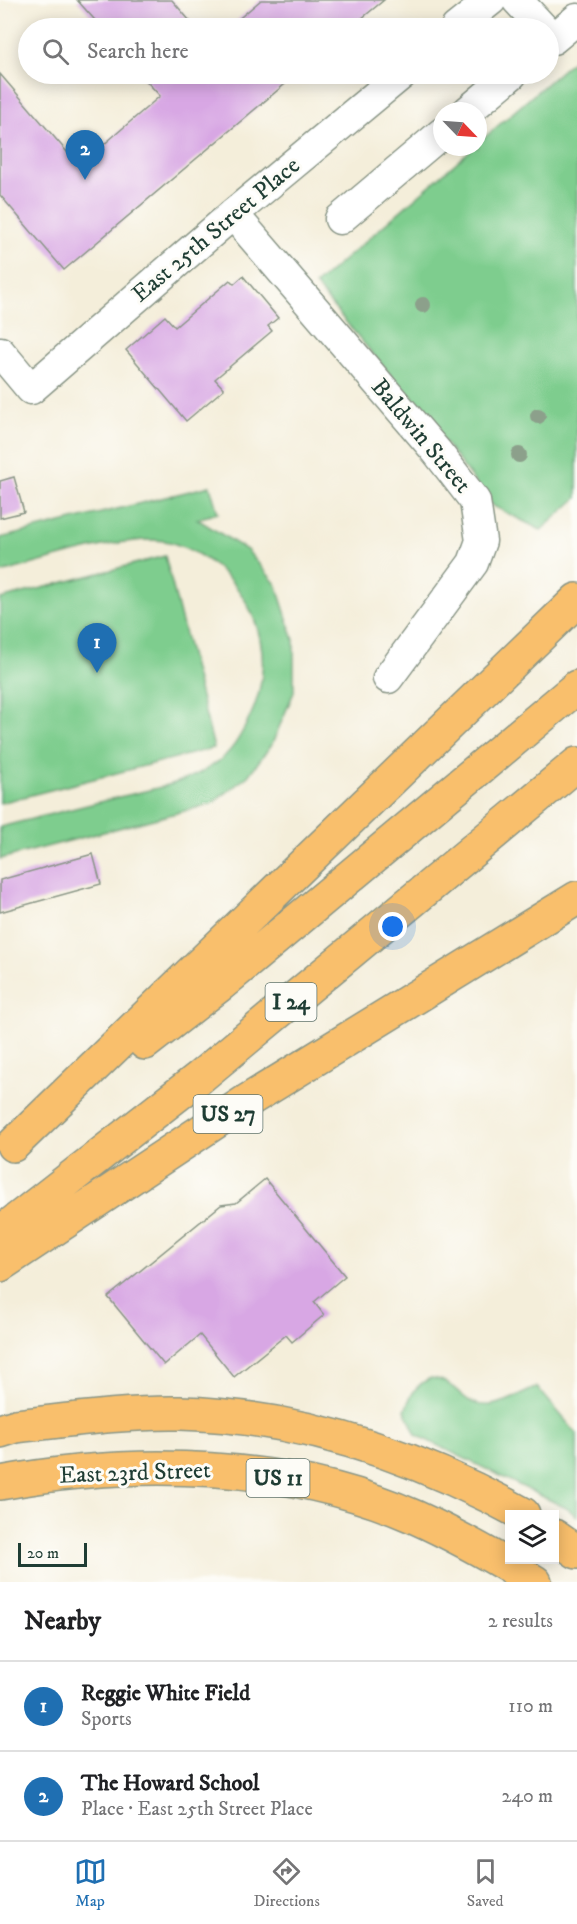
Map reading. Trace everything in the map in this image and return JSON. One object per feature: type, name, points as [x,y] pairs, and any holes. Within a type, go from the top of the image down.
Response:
[{"type":"main road","points":[[7,1149],[577,600]]},
{"type":"main road","name":"I 24","points":[[7,1149],[221,984],[577,687]]},
{"type":"main road","name":"I 24","points":[[0,1233],[200,1077],[577,764]]},
{"type":"main road","name":"US 27","points":[[0,1265],[247,1101],[577,898]]},
{"type":"main road","points":[[460,970],[577,922]]},
{"type":"main road","name":"US 11","points":[[0,1431],[16,1426],[48,1422],[180,1413],[268,1421],[360,1443],[418,1464],[514,1510]]},
{"type":"main road","name":"East 23rd Street","points":[[0,1483],[82,1470],[177,1467],[261,1474],[340,1492],[414,1516],[487,1552],[535,1582]]},
{"type":"main road","points":[[559,1539],[577,1552]]},
{"type":"street","points":[[468,18],[490,0]]},
{"type":"street","points":[[517,0],[532,18]]},
{"type":"street","points":[[559,30],[577,19]]},
{"type":"street","name":"East 25th Street Place","points":[[0,352],[31,389],[233,214],[390,84]]},
{"type":"street","points":[[479,102],[500,84]]},
{"type":"street","points":[[340,219],[433,141]]},
{"type":"street","name":"Baldwin Street","points":[[233,214],[437,452],[475,501],[481,541],[473,563],[388,678]]},
{"type":"green space","points":[[577,57],[577,498],[541,530],[493,506],[427,419],[315,285],[464,156],[487,156],[487,135],[546,84],[559,84],[559,73]]},
{"type":"green space","points":[[210,486],[218,513],[197,519],[247,550],[276,584],[294,640],[294,692],[272,744],[248,776],[211,804],[0,859],[0,827],[168,785],[202,772],[219,761],[234,745],[249,719],[259,692],[262,665],[260,639],[252,614],[239,591],[221,571],[199,555],[173,543],[156,540],[135,541],[88,549],[0,573],[0,538]]},
{"type":"green space","points":[[165,556],[214,748],[0,803],[0,599]]},
{"type":"green space","points":[[431,1378],[445,1382],[472,1402],[481,1405],[510,1400],[537,1387],[577,1434],[577,1516],[566,1508],[416,1435],[405,1410],[414,1391]]},
{"type":"building","points":[[77,0],[172,0],[187,18],[93,18]]},
{"type":"building","points":[[261,0],[384,0],[362,18],[240,18]]},
{"type":"building","points":[[0,74],[79,166],[160,96],[149,84],[285,84],[64,270],[0,195]]},
{"type":"building","points":[[243,276],[278,318],[268,326],[272,331],[215,379],[224,389],[186,421],[126,350],[165,316],[175,327],[230,280],[234,284]]},
{"type":"building","points":[[14,477],[24,512],[0,518],[0,481]]},
{"type":"building","points":[[93,854],[101,884],[0,912],[0,880]]},
{"type":"building","points":[[265,1179],[345,1276],[314,1302],[324,1315],[292,1342],[286,1335],[234,1377],[200,1335],[164,1365],[108,1297],[221,1205],[236,1203]]},
{"type":"place","name":"The Howard School","points":[[85,180]]},
{"type":"place","name":"Reggie White Field","points":[[97,673]]}]
